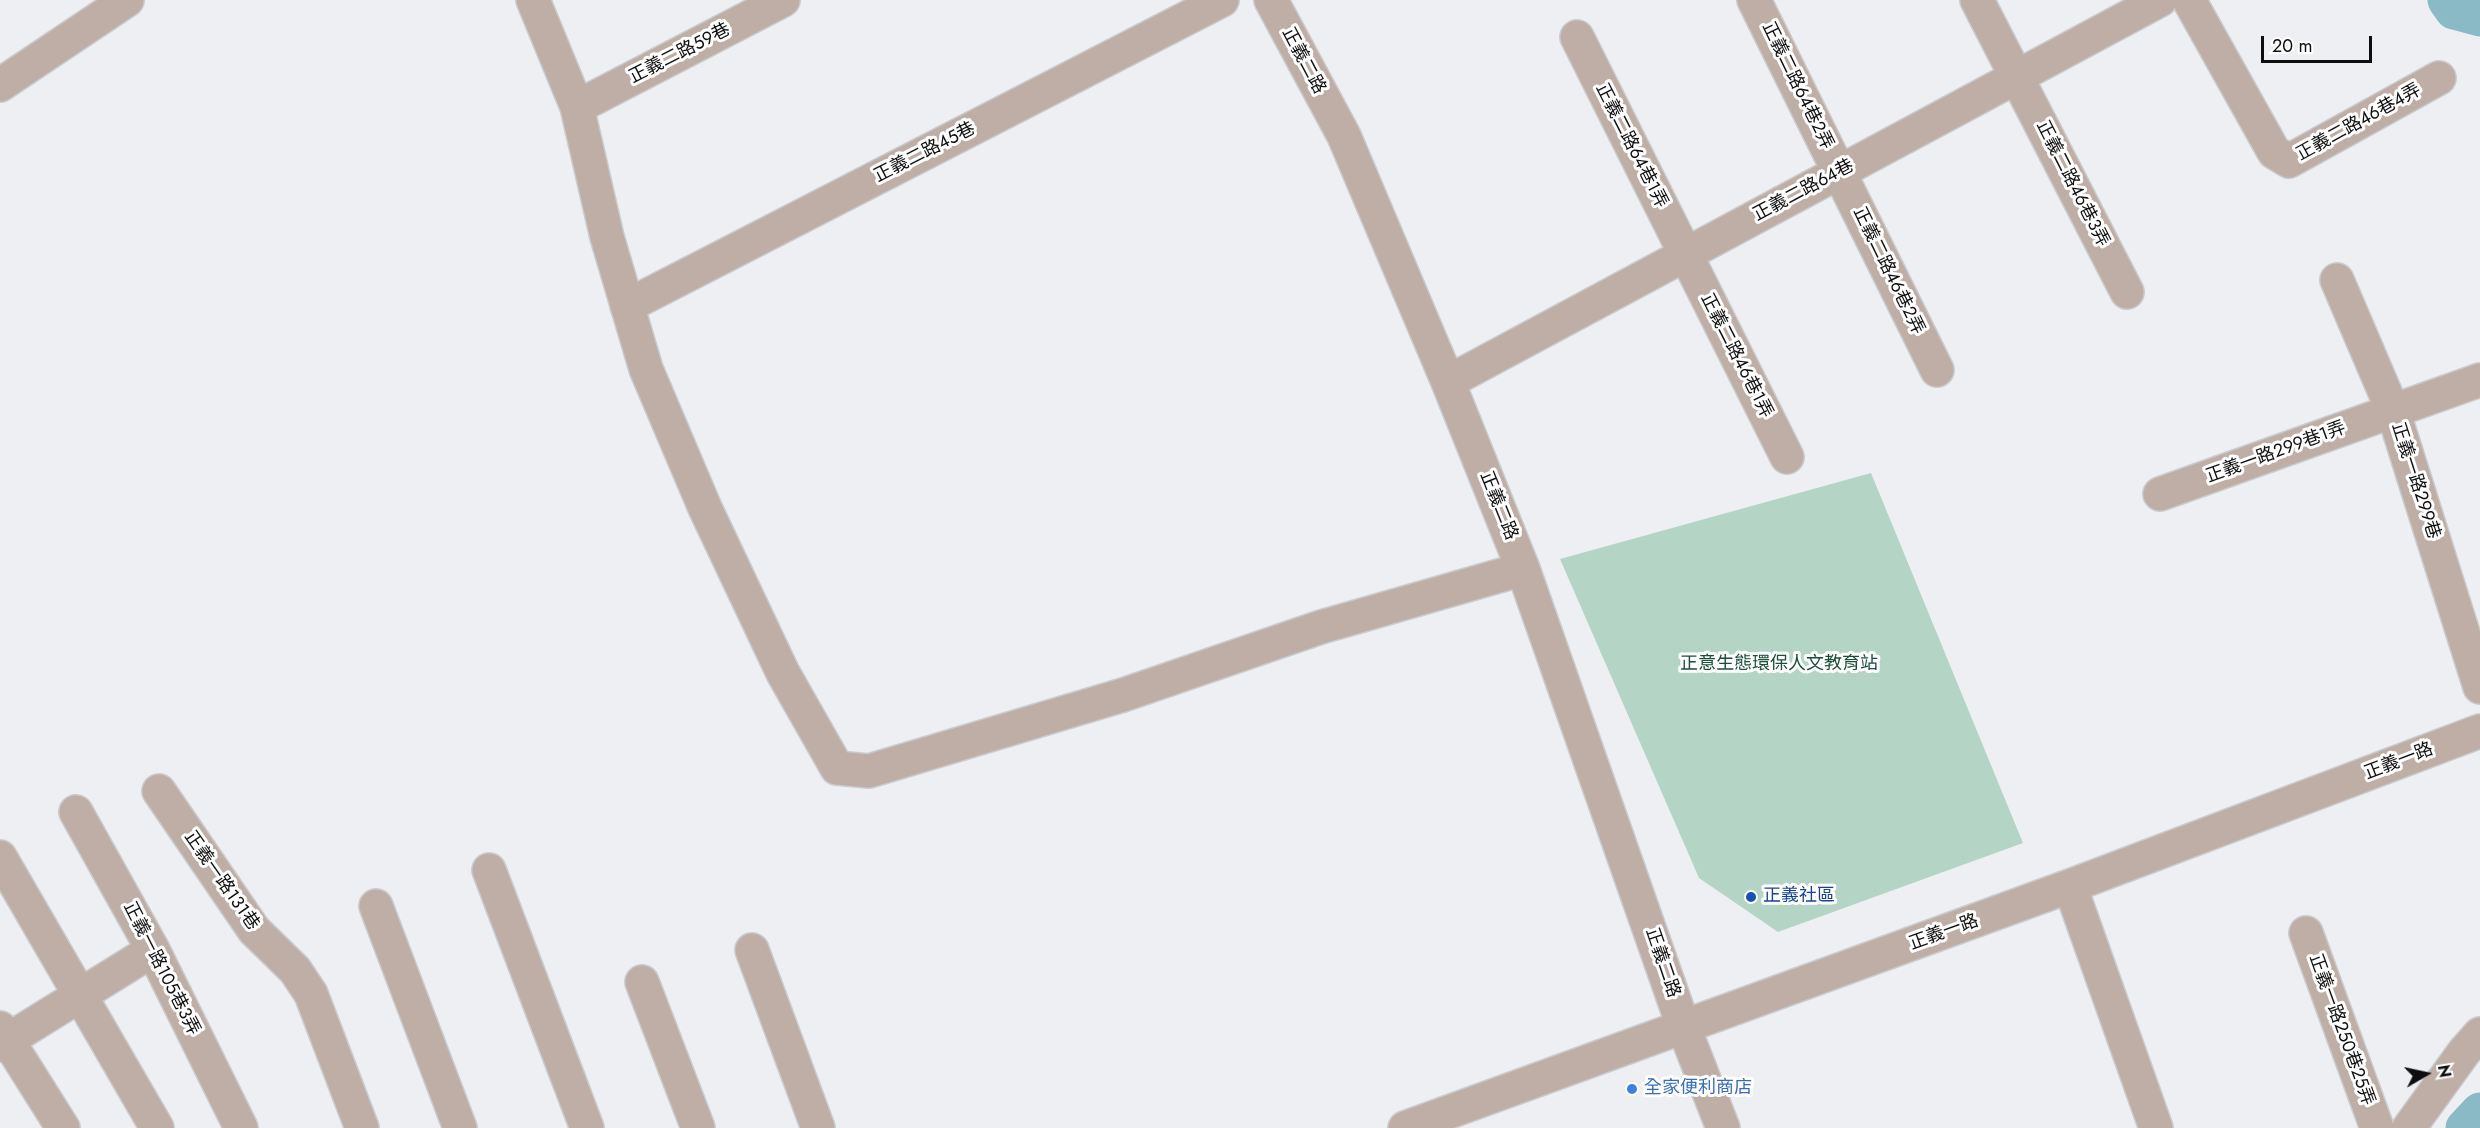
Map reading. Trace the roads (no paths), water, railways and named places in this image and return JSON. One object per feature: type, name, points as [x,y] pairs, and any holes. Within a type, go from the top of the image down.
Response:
[{"type":"street","points":[[0,85],[127,0]]},
{"type":"street","points":[[533,0],[576,108],[607,237],[646,369],[705,508],[783,673],[837,768],[869,771],[1123,695],[1321,627],[1523,569]]},
{"type":"street","name":"正義二路59巷","points":[[576,108],[783,0]]},
{"type":"street","name":"正義二路45巷","points":[[627,306],[1222,0]]},
{"type":"street","name":"正義二路","points":[[1271,0],[1344,136],[1448,382],[1523,569],[1684,1028],[1723,1128]]},
{"type":"street","name":"正義二路64巷2弄","points":[[1754,0],[1839,172]]},
{"type":"street","name":"正義二路46巷3弄","points":[[1977,0],[2127,292]]},
{"type":"street","name":"正義二路64巷","points":[[1448,382],[2160,0]]},
{"type":"street","name":"正義二路46巷4弄","points":[[2189,0],[2274,152],[2289,161],[2310,152],[2439,78]]},
{"type":"street","name":"正義二路64巷1弄","points":[[1576,37],[1685,254]]},
{"type":"street","name":"正義二路46巷2弄","points":[[1839,172],[1937,370]]},
{"type":"street","name":"正義二路46巷1弄","points":[[1685,254],[1787,457]]},
{"type":"street","name":"正義一路299巷","points":[[2337,280],[2393,411],[2480,687]]},
{"type":"street","name":"正義一路299巷1弄","points":[[2160,494],[2480,380]]},
{"type":"street","name":"正義一路","points":[[1405,1128],[2070,886],[2480,731]]},
{"type":"street","name":"正義一路131巷","points":[[159,791],[254,930],[295,970],[311,994],[362,1128]]},
{"type":"street","name":"正義一路105巷3弄","points":[[76,812],[153,950],[241,1128]]},
{"type":"street","points":[[0,857],[157,1128]]},
{"type":"street","points":[[489,870],[587,1128]]},
{"type":"street","points":[[2070,886],[2156,1128]]},
{"type":"street","points":[[376,906],[460,1128]]},
{"type":"street","name":"正義一路250巷25弄","points":[[2306,933],[2377,1128]]},
{"type":"street","points":[[63,1128],[2,1038],[153,950]]},
{"type":"street","points":[[752,950],[818,1128]]},
{"type":"street","points":[[642,982],[698,1128]]},
{"type":"street","points":[[2409,1128],[2464,1052],[2480,1034]]},
{"type":"waterway","points":[[2447,0],[2454,10],[2480,17]]},
{"type":"waterway","points":[[2465,1128],[2480,1112]]},
{"type":"place","name":"正義社區","points":[[1751,897]]},
{"type":"place","name":"全家便利商店","points":[[1632,1089]]},
{"type":"park label","name":"正意生態環保人文教育站","points":[[1779,665]]}]
